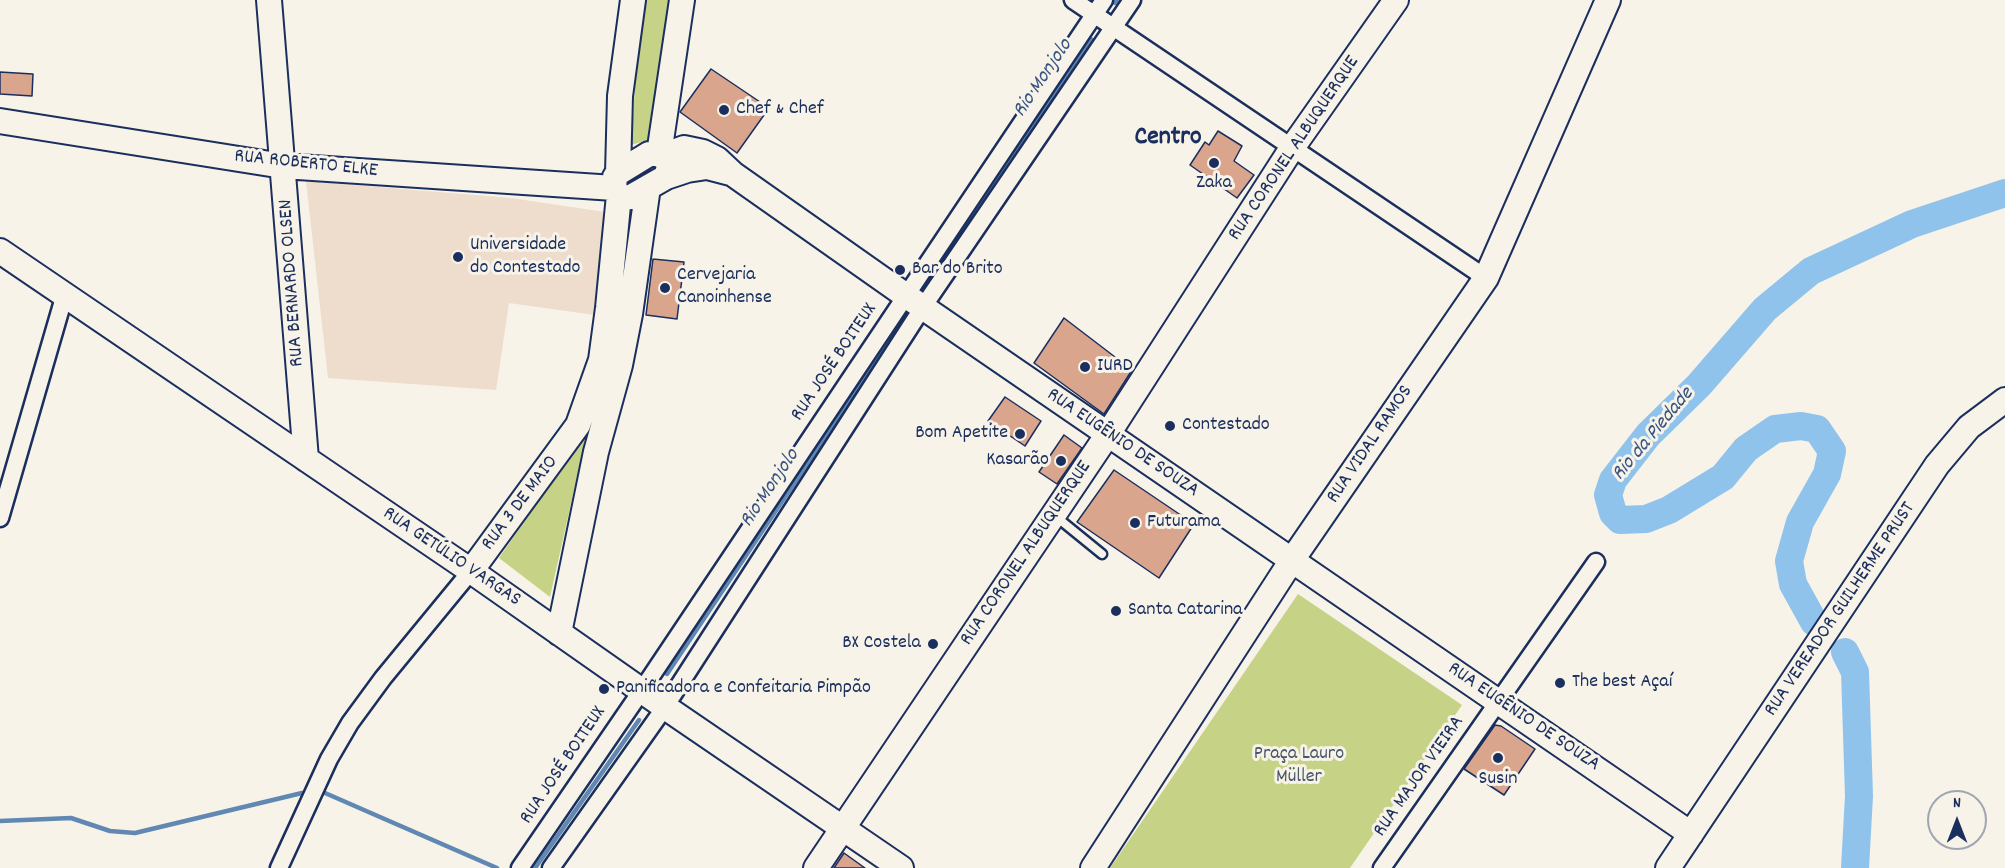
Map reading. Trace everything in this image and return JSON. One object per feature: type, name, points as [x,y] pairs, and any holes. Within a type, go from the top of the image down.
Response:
[{"type":"street","name":"RUA BERNARDO OLSEN","points":[[269,0],[306,459]]},
{"type":"street","name":"RUA 3 DE MAIO","points":[[279,868],[329,759],[350,723],[383,678],[471,571],[578,425],[601,360],[613,262],[620,96],[633,0]]},
{"type":"street","name":"RUA 3 DE MAIO","points":[[559,633],[600,437],[620,366],[637,264],[659,168],[682,0]]},
{"type":"street","points":[[1073,0],[1486,278]]},
{"type":"street","name":"RUA JOSÉ BOITEUX","points":[[551,868],[665,707],[914,301],[1104,0]]},
{"type":"street","name":"RUA JOSÉ BOITEUX","points":[[520,868],[914,301],[1132,0]]},
{"type":"street","name":"RUA CORONEL ALBUQUERQUE","points":[[816,868],[1108,434],[1292,148],[1396,0]]},
{"type":"street","name":"RUA VIDAL RAMOS","points":[[1093,868],[1292,560],[1486,278],[1608,0]]},
{"type":"street","name":"RUA ROBERTO ELKE","points":[[0,121],[284,166],[617,186],[625,198],[631,197],[659,168]]},
{"type":"street","points":[[617,186],[649,154],[659,168]]},
{"type":"street","name":"RUA EUGÊNIO DE SOUZA","points":[[659,168],[687,170],[707,166],[732,174],[1691,834]]},
{"type":"street","name":"RUA GETÚLIO VARGAS","points":[[0,251],[471,571],[901,868]]},
{"type":"street","points":[[613,262],[637,264]]},
{"type":"street","points":[[0,518],[65,294]]},
{"type":"street","name":"RUA VEREADOR GUILHERME PRUST","points":[[1668,868],[1937,465],[1969,427],[2005,400]]},
{"type":"street","points":[[578,425],[600,437]]},
{"type":"street","name":"RUA MAJOR VIEIRA","points":[[1382,868],[1596,562]]},
{"type":"lane","points":[[1054,515],[1102,554]]},
{"type":"shaded area","name":"Universidade do Contestado","points":[[306,181],[511,198],[605,212],[595,315],[509,303],[496,390],[328,378]]},
{"type":"green space","points":[[641,0],[672,0],[648,140],[631,145]]},
{"type":"green space","points":[[587,432],[550,597],[499,558]]},
{"type":"green space","name":"Praça Lauro Müller","points":[[1298,594],[1462,705],[1350,868],[1110,868]]},
{"type":"building","name":"Chef & Chef","points":[[711,69],[769,108],[737,153],[680,112]]},
{"type":"building","points":[[0,72],[33,74],[32,96],[0,94]]},
{"type":"building","name":"Zaka","points":[[1218,131],[1242,146],[1234,161],[1254,175],[1237,198],[1190,165],[1205,142],[1209,145]]},
{"type":"building","name":"Cervejaria Canoinhense","points":[[653,259],[684,262],[677,319],[646,315]]},
{"type":"building","name":"IURD","points":[[1064,318],[1132,370],[1104,414],[1034,363]]},
{"type":"building","name":"Bom Apetite","points":[[1005,397],[1041,421],[1025,446],[988,421]]},
{"type":"building","name":"Kasarão","points":[[1064,435],[1082,448],[1057,484],[1039,472]]},
{"type":"building","name":"Futurama","points":[[1114,470],[1194,524],[1159,578],[1077,522]]},
{"type":"building","name":"Susin","points":[[1495,725],[1501,726],[1535,749],[1504,795],[1464,769]]},
{"type":"building","points":[[844,853],[865,868],[834,868]]},
{"type":"waterway","name":"Rio Monjolo","points":[[925,286],[1091,39]]},
{"type":"waterway","name":"Rio da Piedade","points":[[1814,622],[1793,584],[1789,561],[1800,522],[1827,474],[1832,451],[1817,429],[1801,426],[1775,429],[1746,449],[1723,477],[1669,510],[1646,519],[1620,520],[1613,513],[1608,495],[1613,480],[1648,435],[1699,385],[1765,309],[1811,271],[1912,224],[2005,193]]},
{"type":"waterway","name":"Rio Monjolo","points":[[667,674],[901,323]]},
{"type":"waterway","name":"Rio da Piedade","points":[[1845,652],[1855,672],[1859,796],[1855,868]]},
{"type":"waterway","name":"Rio Monjolo","points":[[535,868],[639,720]]},
{"type":"waterway","points":[[0,821],[71,818],[110,831],[135,833],[302,793]]},
{"type":"waterway","points":[[325,793],[497,868]]},
{"type":"place","name":"Chef & Chef","points":[[724,110]]},
{"type":"place","name":"Zaka","points":[[1214,163]]},
{"type":"place","name":"Universidade do Contestado","points":[[458,257]]},
{"type":"place","name":"Bar do Brito","points":[[900,270]]},
{"type":"place","name":"Cervejaria Canoinhense","points":[[665,288]]},
{"type":"place","name":"IURD","points":[[1085,367]]},
{"type":"place","name":"Contestado","points":[[1170,426]]},
{"type":"place","name":"Bom Apetite","points":[[1020,434]]},
{"type":"place","name":"Kasarão","points":[[1061,461]]},
{"type":"place","name":"Futurama","points":[[1135,523]]},
{"type":"place","name":"Santa Catarina","points":[[1116,611]]},
{"type":"place","name":"BX Costela","points":[[933,644]]},
{"type":"place","name":"The best Açaí","points":[[1560,683]]},
{"type":"place","name":"Panificadora e Confeitaria Pimpão","points":[[604,689]]},
{"type":"place","name":"Susin","points":[[1498,758]]},
{"type":"district","name":"Centro","points":[[1168,139]]}]
